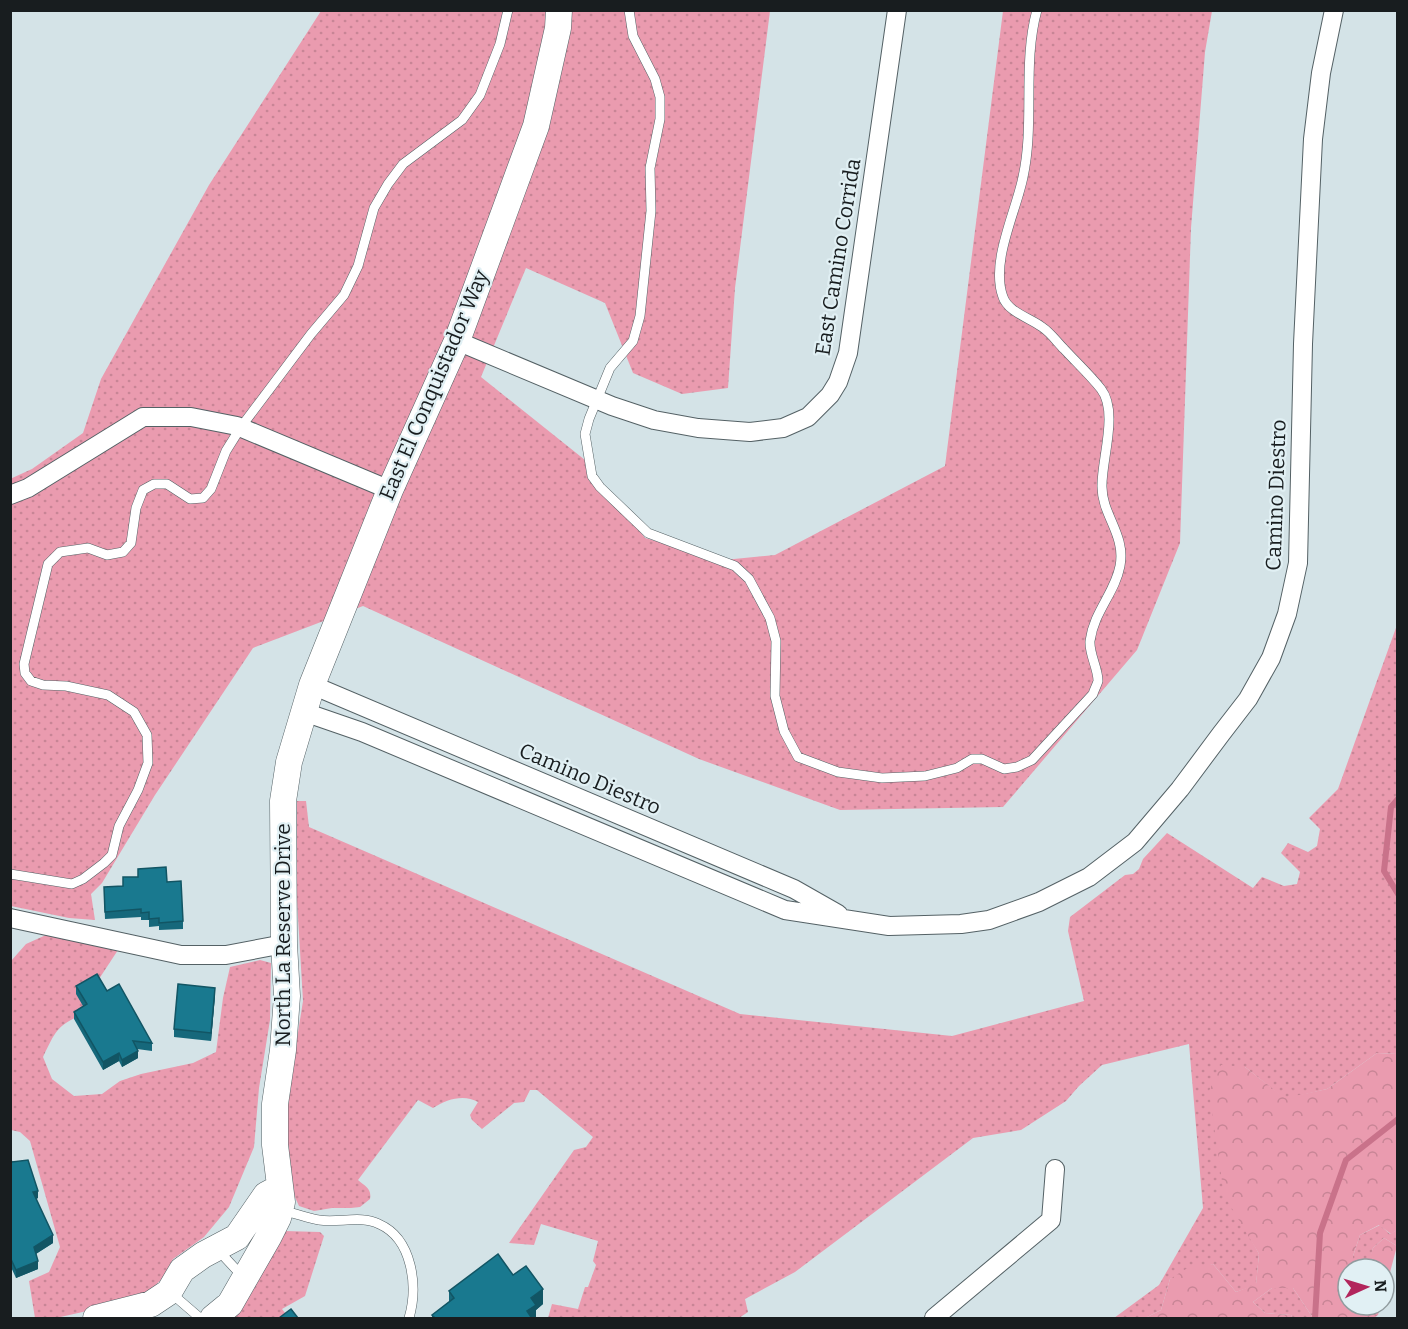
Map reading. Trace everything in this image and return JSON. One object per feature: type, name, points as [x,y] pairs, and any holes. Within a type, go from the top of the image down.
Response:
[{"type":"street","name":"East El Conquistador Way","points":[[312,685],[390,490],[457,341],[536,126],[558,28],[559,10]]},
{"type":"street","name":"East Camino Corrida","points":[[457,341],[623,410],[676,425],[750,432],[783,429],[808,417],[830,395],[838,382],[848,353],[897,10]]},
{"type":"street","name":"Camino Diestro","points":[[304,712],[393,745],[785,910],[889,926],[933,926],[989,920],[1039,902],[1089,877],[1136,842],[1248,699],[1271,658],[1287,614],[1298,563],[1313,139],[1321,73],[1334,10]]},
{"type":"street","points":[[10,495],[28,488],[143,417],[191,417],[242,427],[390,490]]},
{"type":"street","name":"Camino Diestro","points":[[312,685],[794,889],[848,919]]},
{"type":"street","name":"North La Reserve Drive","points":[[280,1199],[275,1144],[275,1104],[283,1050],[287,996],[284,944],[283,801],[289,762],[312,685]]},
{"type":"street","points":[[10,918],[181,955],[226,955],[284,944]]},
{"type":"street","points":[[934,1318],[1052,1220],[1055,1169]]},
{"type":"street","points":[[96,1318],[151,1304],[169,1292],[182,1270],[237,1237],[266,1195],[280,1199],[269,1236],[245,1279],[230,1304],[213,1318]]},
{"type":"lane","points":[[10,874],[72,884],[83,879],[104,863],[112,855],[119,826],[138,790],[148,763],[147,735],[134,712],[108,695],[66,686],[43,685],[31,681],[25,672],[24,664],[48,564],[60,552],[88,548],[107,555],[123,552],[131,543],[136,508],[143,490],[154,484],[167,484],[190,499],[203,498],[212,489],[226,451],[242,427],[311,334],[344,295],[358,266],[374,208],[388,184],[402,164],[462,120],[480,95],[500,44],[508,10]]},
{"type":"lane","points":[[629,10],[633,36],[655,79],[660,97],[660,119],[650,168],[651,211],[640,316],[633,341],[610,368],[596,399],[585,434],[592,476],[600,487],[648,532],[735,566],[749,579],[770,618],[776,641],[775,696],[784,730],[798,757],[838,772],[882,778],[924,776],[957,768],[972,759],[982,759],[1004,769],[1017,767],[1032,760],[1093,694],[1098,682],[1090,643],[1096,616],[1112,588],[1120,566],[1121,545],[1104,503],[1101,488],[1108,429],[1108,405],[1103,391],[1042,327],[1020,315],[1003,299],[1000,275],[1003,252],[1023,178],[1029,145],[1032,31],[1037,10]]},
{"type":"lane","points":[[280,1199],[320,1220],[366,1220],[380,1224],[391,1232],[400,1241],[409,1261],[414,1283],[413,1303],[409,1318]]},
{"type":"lane","points":[[216,1248],[245,1279]]},
{"type":"lane","points":[[169,1292],[200,1318]]},
{"type":"green space","points":[[321,11],[770,11],[735,288],[728,388],[682,394],[633,373],[605,303],[526,268],[481,377],[585,460],[645,538],[724,560],[775,555],[945,466],[1003,11],[1212,11],[1205,52],[1191,228],[1180,543],[1137,650],[1003,807],[840,810],[699,759],[363,606],[253,648],[155,795],[102,883],[91,894],[95,920],[69,918],[11,906],[10,479],[32,469],[83,433],[101,379],[209,185]]},
{"type":"green space","points":[[1397,625],[1397,1054],[1377,1053],[1327,1089],[1285,1099],[1245,1067],[1246,1230],[1259,1254],[1256,1285],[1236,1292],[1213,1264],[1170,1279],[1161,1310],[1145,1318],[1114,1318],[1159,1285],[1203,1208],[1189,1044],[1102,1065],[1066,1101],[1021,1130],[973,1138],[795,1272],[745,1299],[748,1312],[739,1318],[548,1318],[552,1304],[578,1309],[585,1287],[588,1287],[596,1265],[593,1261],[598,1241],[541,1224],[534,1245],[509,1243],[574,1150],[586,1147],[593,1137],[537,1090],[530,1090],[524,1102],[514,1103],[482,1129],[470,1115],[478,1102],[467,1098],[456,1099],[433,1108],[418,1100],[358,1180],[369,1190],[370,1199],[360,1207],[351,1208],[314,1211],[299,1206],[293,1193],[285,1114],[303,1001],[297,900],[297,801],[306,801],[309,827],[740,1014],[952,1036],[1084,1001],[1068,931],[1070,917],[1125,875],[1133,874],[1139,869],[1143,859],[1167,833],[1253,888],[1262,877],[1284,886],[1297,884],[1300,872],[1281,853],[1288,843],[1308,852],[1317,846],[1320,829],[1309,818],[1338,789]]},
{"type":"green space","points":[[46,935],[118,950],[97,982],[87,1012],[59,1029],[43,1057],[52,1079],[74,1096],[102,1094],[120,1081],[193,1063],[216,1052],[223,998],[230,967],[260,960],[271,963],[270,1020],[259,1088],[254,1147],[229,1207],[204,1237],[173,1259],[162,1279],[147,1293],[127,1302],[56,1318],[35,1318],[29,1281],[49,1272],[60,1247],[30,1141],[20,1132],[11,1130],[11,961],[26,944]]},
{"type":"green space","points":[[1377,1053],[1397,1054],[1397,1230],[1391,1234],[1379,1225],[1360,1235],[1353,1257],[1336,1257],[1336,1317],[1375,1317],[1313,1318],[1293,1288],[1272,1288],[1253,1302],[1265,1313],[1291,1315],[1293,1318],[1145,1318],[1161,1310],[1170,1279],[1186,1269],[1213,1264],[1236,1292],[1256,1284],[1259,1254],[1224,1195],[1209,1091],[1221,1065],[1245,1067],[1285,1098],[1327,1089]]},
{"type":"green space","points":[[1380,1225],[1390,1234],[1397,1230],[1397,1246],[1384,1238],[1373,1248],[1371,1257],[1353,1257],[1360,1235]]},
{"type":"green space","points":[[284,1231],[320,1232],[324,1236],[305,1296],[282,1309],[289,1318],[231,1318]]},
{"type":"green space","points":[[1384,1238],[1397,1246],[1394,1257],[1370,1257],[1373,1248]]},
{"type":"green space","points":[[1272,1288],[1293,1288],[1313,1318],[1293,1318],[1291,1315],[1265,1313],[1253,1302]]},
{"type":"building","points":[[166,867],[167,882],[181,881],[183,921],[159,923],[159,918],[149,919],[149,912],[141,913],[141,909],[105,912],[104,887],[123,886],[123,877],[138,877],[138,869]]},
{"type":"building","points":[[97,974],[107,991],[119,984],[152,1043],[133,1041],[138,1051],[122,1060],[119,1053],[103,1062],[74,1012],[87,1004],[76,986]]},
{"type":"building","points":[[178,984],[215,988],[211,1033],[174,1029]]},
{"type":"building","points":[[10,1159],[12,1162],[28,1160],[38,1191],[33,1192],[53,1235],[34,1247],[38,1261],[16,1270],[10,1257]]},
{"type":"building","points":[[498,1254],[513,1275],[526,1266],[543,1289],[531,1298],[536,1305],[527,1311],[531,1317],[435,1318],[432,1315],[454,1298],[449,1291]]},
{"type":"building","points":[[291,1309],[298,1318],[279,1318]]},
{"type":"waterway","points":[[1398,799],[1391,807],[1384,871],[1398,894]]},
{"type":"waterway","points":[[1315,1318],[1320,1233],[1346,1160],[1398,1119]]}]
